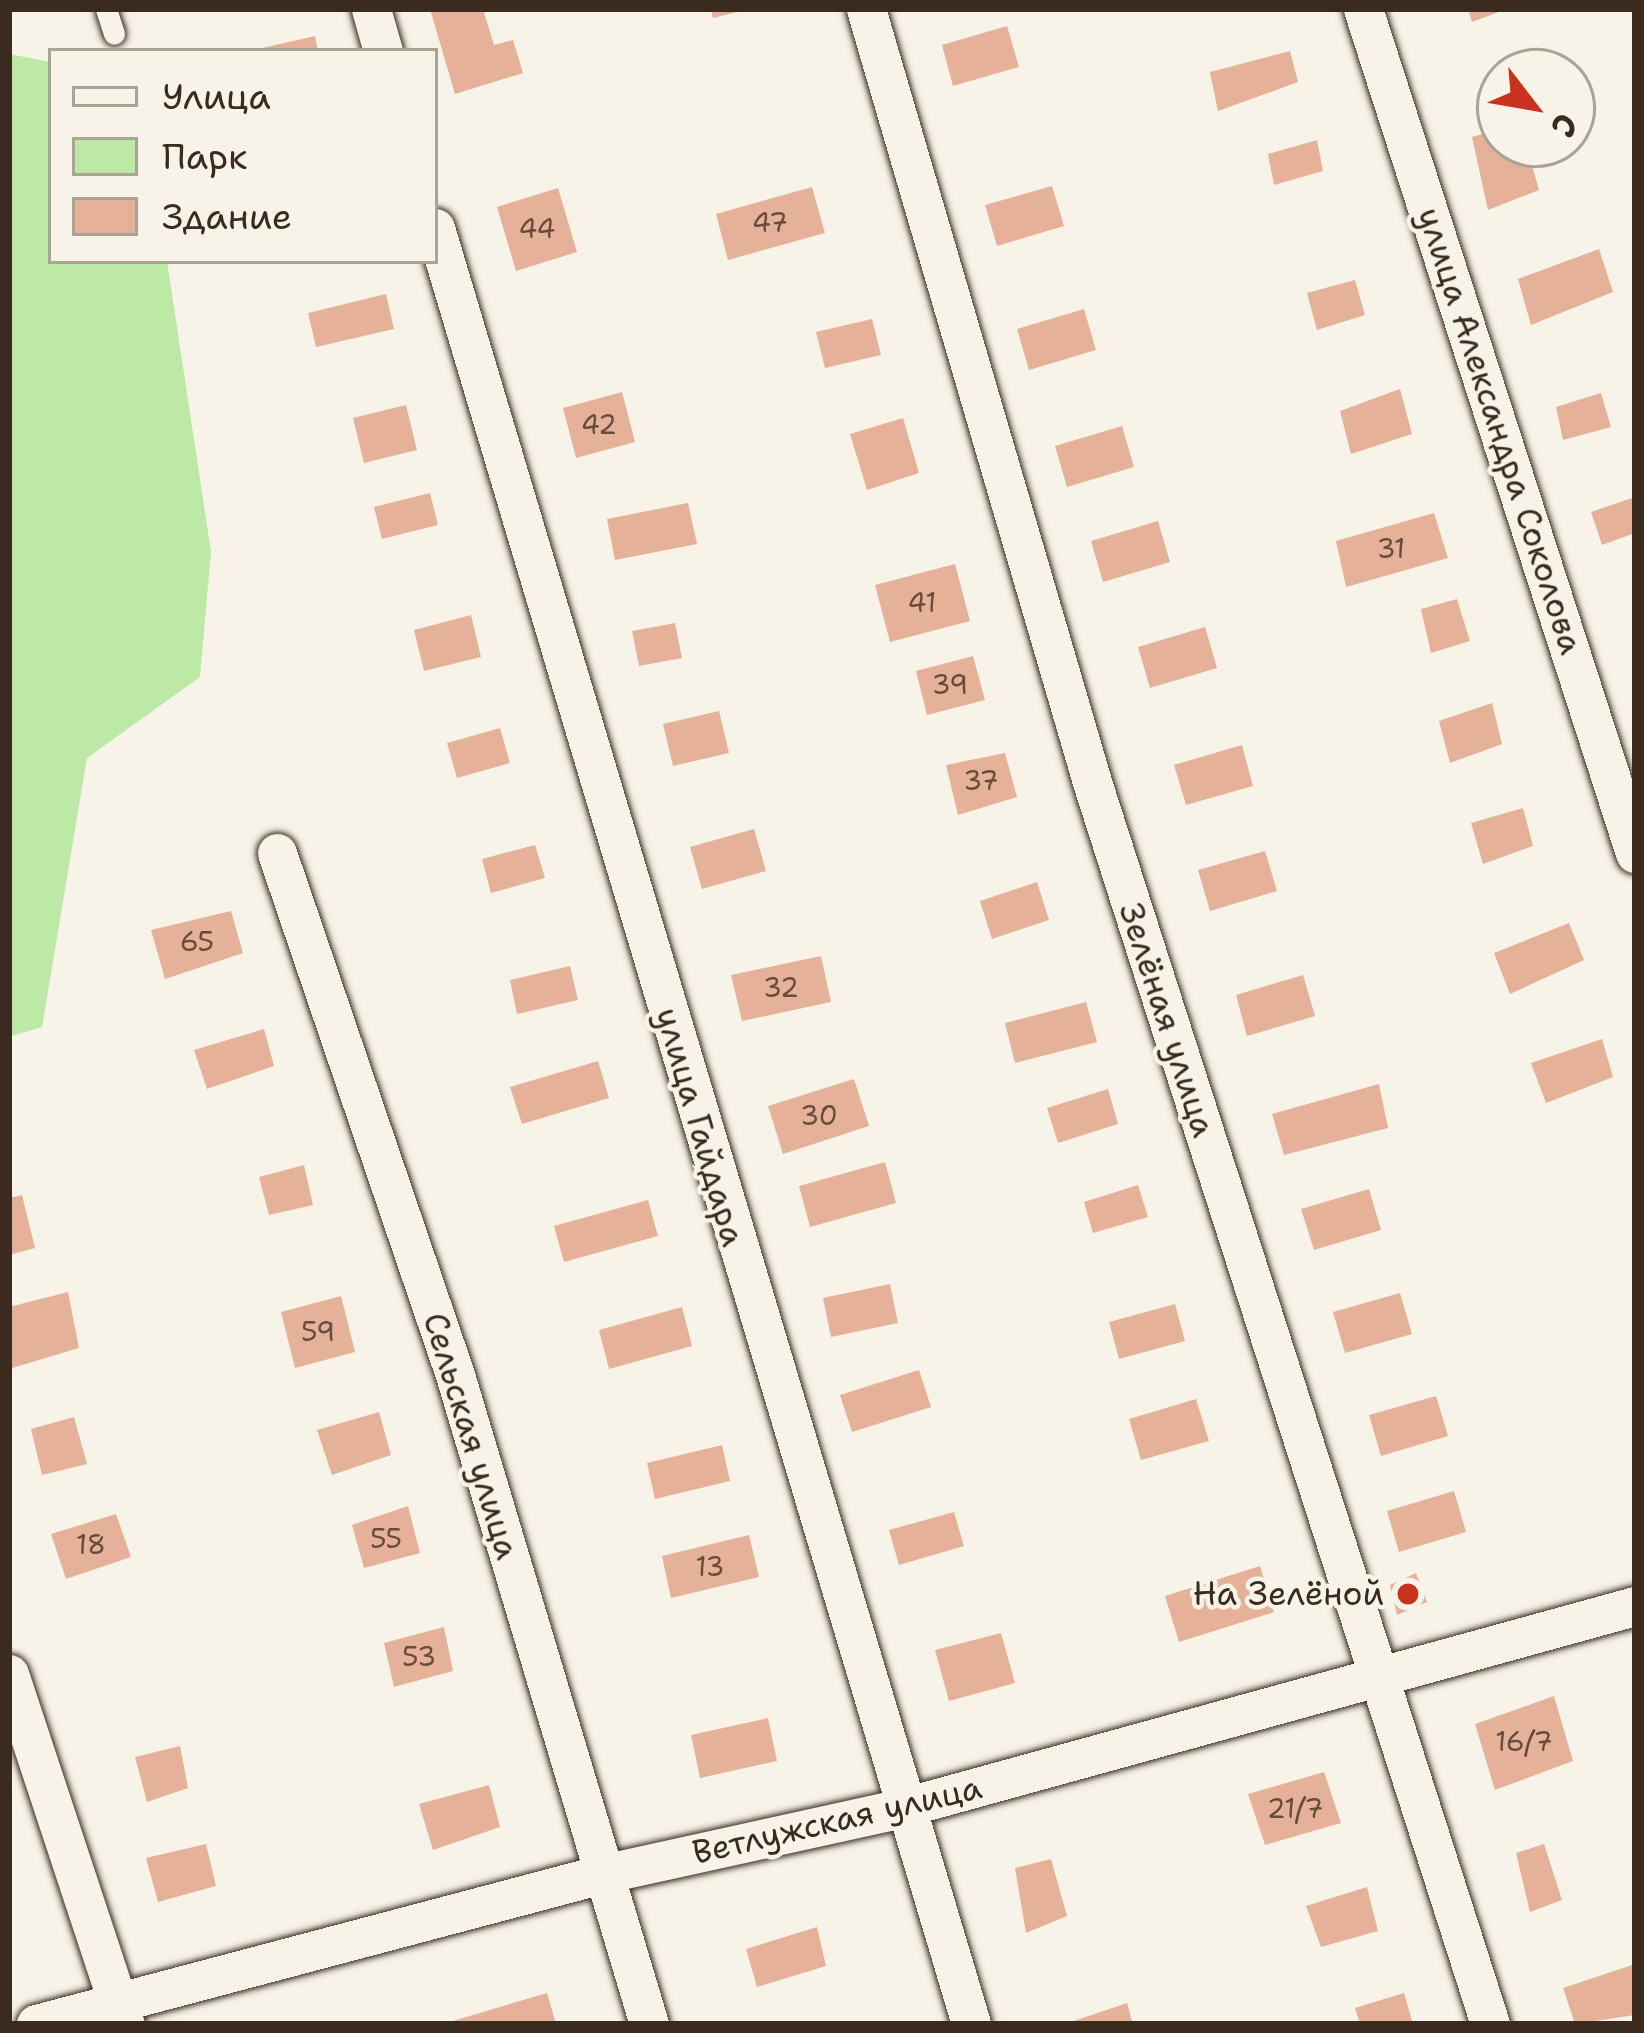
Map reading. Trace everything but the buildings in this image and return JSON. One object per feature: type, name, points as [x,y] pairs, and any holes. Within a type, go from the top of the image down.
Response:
[{"type":"street","points":[[370,9],[382,48]]},
{"type":"street","name":"Зелёная улица","points":[[866,9],[1092,782],[1376,1682],[1490,2024]]},
{"type":"street","name":"улица Александра Соколова","points":[[1363,9],[1635,853]]},
{"type":"street","name":"улица Гайдара","points":[[438,238],[901,1808],[971,2024]]},
{"type":"street","name":"Сельская улица","points":[[277,853],[455,1375],[649,2024]]},
{"type":"street","name":"Ветлужская улица","points":[[36,2024],[122,2014],[602,1874],[901,1808],[1376,1682],[1635,1606]]},
{"type":"street","points":[[9,1674],[122,2014]]},
{"type":"lane","points":[[106,9],[114,34]]},
{"type":"green space","points":[[9,54],[48,61],[48,264],[167,264],[211,552],[200,677],[87,758],[42,1027],[9,1037]]},
{"type":"place","name":"На Зелёной","points":[[1408,1594]]}]
